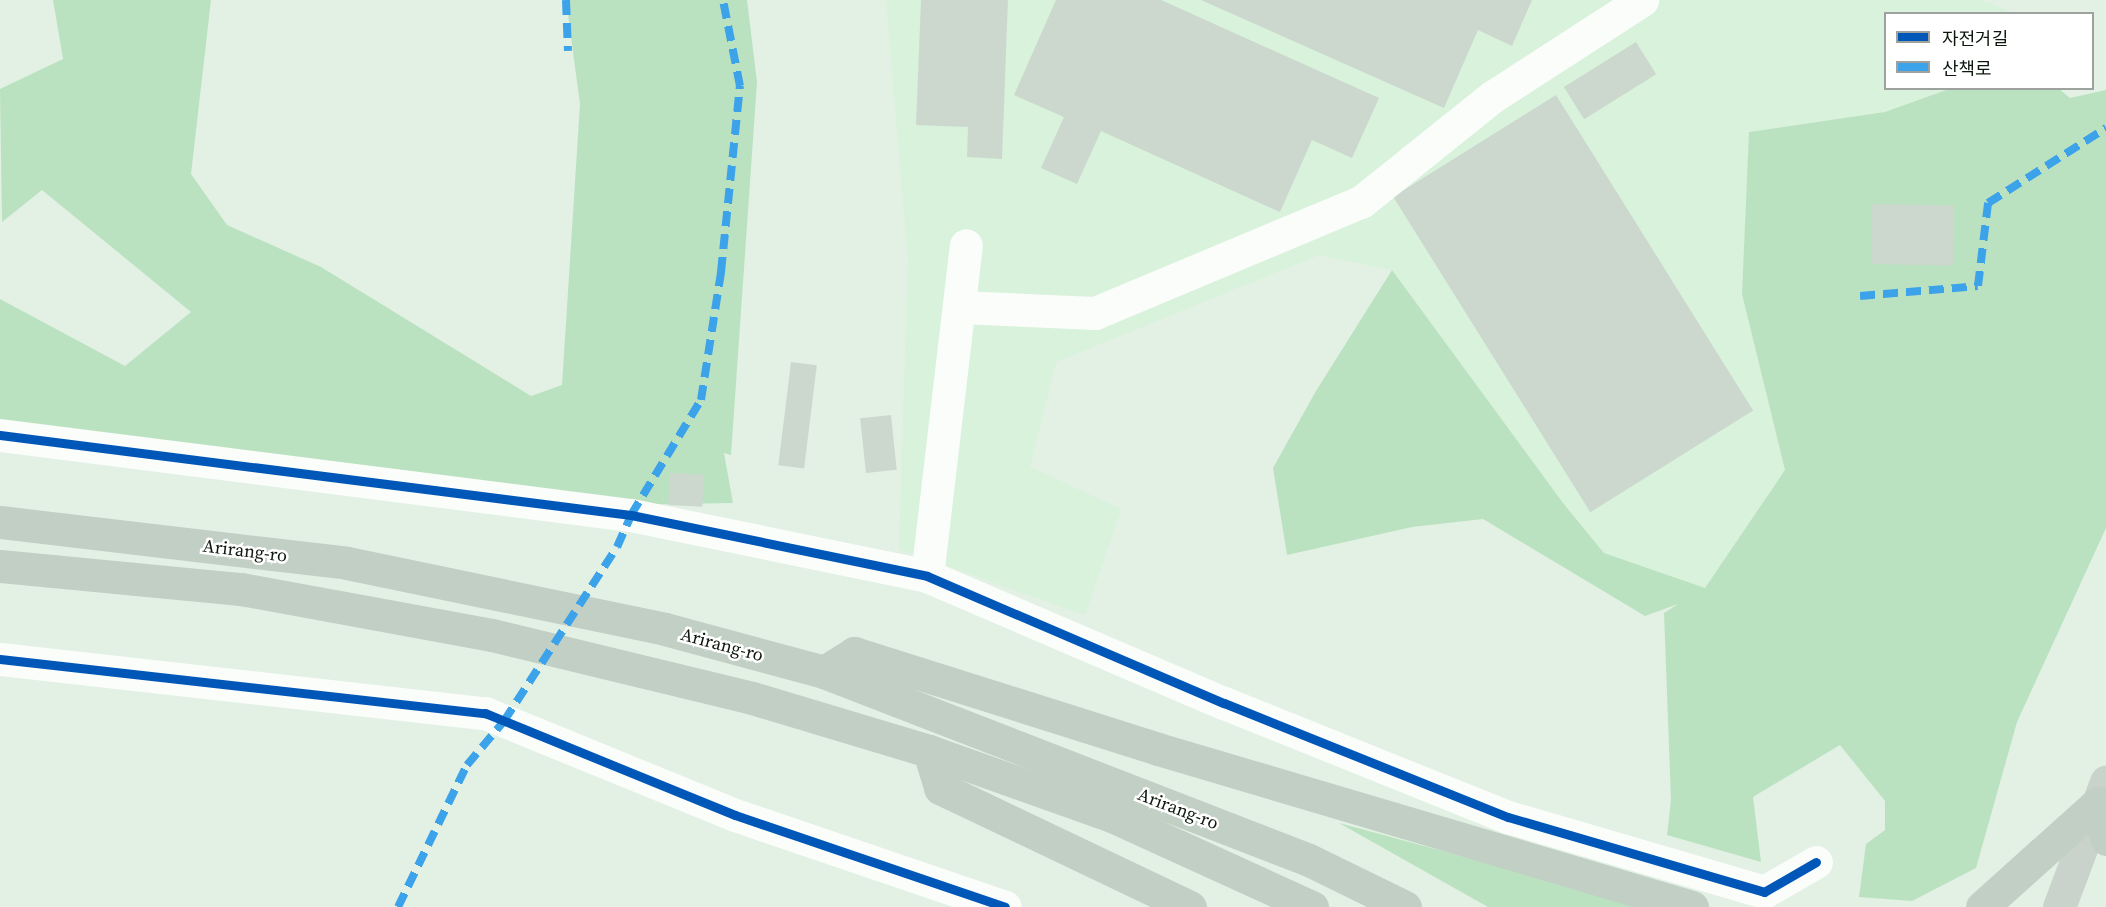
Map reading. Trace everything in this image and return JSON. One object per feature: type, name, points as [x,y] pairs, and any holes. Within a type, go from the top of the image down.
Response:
[{"type":"highway","name":"Arirang-ro","points":[[0,522],[347,563],[665,629],[824,672],[1309,860],[1405,907]]},
{"type":"highway","name":"Arirang-ro","points":[[0,567],[241,589],[492,635],[752,698],[929,751],[1112,816],[1312,907]]},
{"type":"highway","points":[[824,672],[854,653],[1158,749],[1692,907]]},
{"type":"highway","points":[[929,751],[940,788],[1190,907]]},
{"type":"highway","points":[[2102,792],[2106,839]]},
{"type":"highway","points":[[1982,907],[2102,792]]},
{"type":"main road","points":[[2059,907],[2102,792]]},
{"type":"street","points":[[959,307],[1095,313],[1360,202],[1492,97],[1642,0]]},
{"type":"street","points":[[927,576],[966,245]]},
{"type":"street","points":[[0,435],[631,515],[927,576],[1224,704],[1508,817],[1764,892],[1816,862]]},
{"type":"street","points":[[0,658],[485,713],[735,815],[1005,907]]},
{"type":"shaded area","points":[[53,0],[211,0],[191,174],[227,225],[321,267],[531,396],[562,385],[580,104],[566,0],[747,0],[757,82],[731,455],[724,453],[733,503],[626,505],[0,428],[0,299],[125,366],[191,312],[42,190],[2,222],[0,89],[63,59]]},
{"type":"shaded area","points":[[886,0],[1981,0],[2011,12],[1884,12],[1884,90],[1946,90],[1885,112],[1749,132],[1742,294],[1785,470],[1705,588],[1604,553],[1563,503],[1392,270],[1319,255],[1056,362],[1030,467],[1121,509],[1085,615],[899,549],[908,260]]},
{"type":"shaded area","points":[[1946,90],[2060,90],[2070,98],[2106,90],[2106,528],[2017,722],[1976,868],[1912,901],[1859,897],[1866,844],[1885,830],[1885,801],[1840,745],[1753,797],[1761,862],[1667,835],[1671,800],[1664,613],[1678,604],[1645,616],[1483,519],[1412,527],[1287,555],[1273,468],[1316,391],[1392,270],[1563,503],[1604,553],[1705,588],[1785,470],[1742,294],[1749,132],[1885,112]]},
{"type":"shaded area","points":[[1339,823],[1650,907],[1488,907]]},
{"type":"building","points":[[921,0],[1008,0],[1002,159],[967,157],[968,127],[916,125]]},
{"type":"building","points":[[1056,0],[1161,0],[1379,98],[1352,158],[1312,140],[1280,212],[1101,131],[1077,184],[1041,168],[1064,117],[1014,95]]},
{"type":"building","points":[[1201,0],[1532,0],[1512,46],[1478,30],[1444,108]]},
{"type":"building","points":[[1636,42],[1656,74],[1584,119],[1564,87]]},
{"type":"building","points":[[1556,95],[1753,410],[1590,512],[1393,197]]},
{"type":"building","points":[[1872,204],[1954,205],[1953,265],[1871,264]]},
{"type":"building","points":[[791,362],[817,365],[804,468],[778,465]]},
{"type":"building","points":[[891,415],[897,470],[866,473],[860,418]]},
{"type":"building","points":[[670,473],[704,475],[702,507],[668,505]]},
{"type":"marked path","points":[[566,0],[568,51]]},
{"type":"marked path","points":[[398,907],[467,765],[504,721],[617,547],[631,515],[701,400],[721,272],[740,86],[723,0]]},
{"type":"marked path","points":[[1860,296],[1978,286],[1988,203],[2106,128]]},
{"type":"cycle path","points":[[0,435],[631,515],[927,576],[1224,703],[1508,817],[1764,892],[1816,862]]},
{"type":"cycle path","points":[[0,659],[485,713],[735,815],[1005,907]]}]
